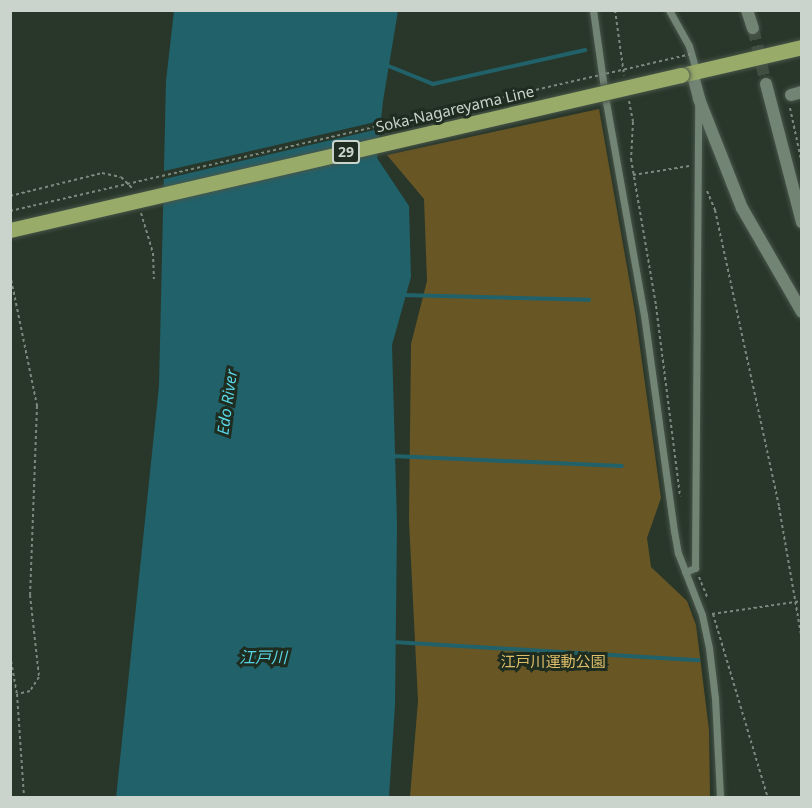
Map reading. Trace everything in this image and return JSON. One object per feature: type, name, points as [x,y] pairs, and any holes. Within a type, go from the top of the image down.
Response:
[{"type":"main road","name":"Soka-Nagareyama Line","points":[[10,230],[801,47]]},
{"type":"street","points":[[747,10],[753,28]]},
{"type":"street","points":[[690,73],[742,208],[801,312]]},
{"type":"street","points":[[766,84],[801,222]]},
{"type":"lane","points":[[593,10],[606,102],[644,315],[674,531],[685,572],[702,615],[709,648],[715,698],[720,798]]},
{"type":"lane","points":[[669,10],[691,54],[690,73]]},
{"type":"lane","points":[[685,572],[695,568],[699,211],[696,125],[699,99]]},
{"type":"path","points":[[615,10],[625,78]]},
{"type":"path","points":[[10,211],[691,54]]},
{"type":"path","points":[[796,93],[788,96],[801,164]]},
{"type":"path","points":[[629,100],[633,122],[630,144],[633,175],[664,361],[681,504]]},
{"type":"path","points":[[633,175],[682,167]]},
{"type":"path","points":[[706,187],[715,210],[788,552],[801,640]]},
{"type":"path","points":[[10,274],[37,406],[30,595],[39,677],[30,691],[18,694]]},
{"type":"path","points":[[695,568],[713,614],[768,798]]},
{"type":"path","points":[[713,614],[801,601]]},
{"type":"path","points":[[10,656],[18,694],[24,798]]},
{"type":"green space","name":"江戸川運動公園","points":[[599,109],[635,312],[661,498],[647,538],[651,567],[687,601],[696,625],[709,730],[710,797],[410,797],[418,701],[409,521],[411,344],[427,281],[424,199],[387,155]]},
{"type":"water","name":"江戸川","points":[[174,11],[398,11],[383,101],[377,158],[409,206],[411,277],[392,345],[397,524],[395,705],[389,797],[116,798],[159,386],[166,81]]},
{"type":"pier","points":[[384,120],[383,128],[160,180],[160,172]]},
{"type":"waterway","points":[[386,65],[433,84],[585,50]]},
{"type":"waterway","points":[[403,295],[589,300]]},
{"type":"waterway","points":[[392,456],[622,466]]},
{"type":"waterway","points":[[393,642],[698,660]]},
{"type":"tunnel","points":[[753,28],[766,84]]},
{"type":"water label","name":"Edo River","points":[[227,402]]}]
